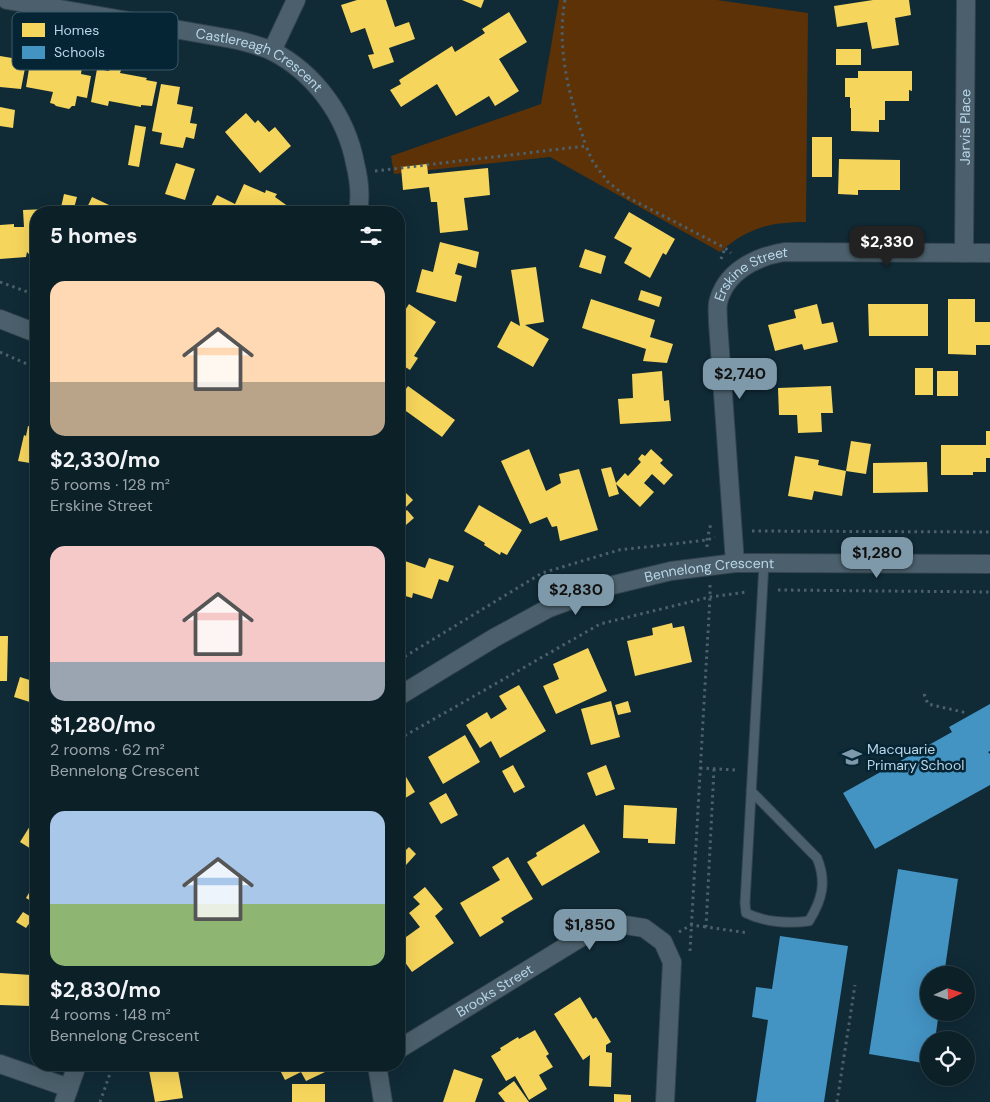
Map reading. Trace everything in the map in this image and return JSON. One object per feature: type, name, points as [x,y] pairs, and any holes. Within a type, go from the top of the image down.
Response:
[{"type":"street","name":"Castlereagh Crescent","points":[[6,0],[77,12]]},
{"type":"street","points":[[272,51],[296,0]]},
{"type":"street","name":"Jarvis Place","points":[[964,252],[966,0]]},
{"type":"street","name":"Castlereagh Crescent","points":[[178,29],[232,38],[272,51],[290,62],[322,91],[344,125],[352,143],[359,181],[358,206]]},
{"type":"street","name":"Erskine Street","points":[[735,563],[718,323],[718,303],[726,284],[732,276],[750,262],[784,252],[990,253]]},
{"type":"street","points":[[0,319],[30,331]]},
{"type":"street","name":"Bennelong Crescent","points":[[405,692],[494,638],[549,608],[609,586],[672,570],[735,563],[990,564]]},
{"type":"street","name":"Brooks Street","points":[[405,1045],[594,930],[619,924],[644,928],[663,942],[672,962],[665,1102]]},
{"type":"street","points":[[0,1064],[66,1095],[74,1071]]},
{"type":"street","points":[[378,1071],[383,1102]]},
{"type":"lane","points":[[751,791],[817,858],[821,869],[822,889],[819,904],[809,921],[794,923],[753,916],[746,913],[745,903],[751,791],[763,590],[764,563]]},
{"type":"path","points":[[565,0],[563,57],[571,103],[593,162],[608,182],[627,197],[725,248]]},
{"type":"path","points":[[357,173],[586,146]]},
{"type":"path","points":[[0,282],[30,293]]},
{"type":"path","points":[[0,352],[30,365]]},
{"type":"path","points":[[772,532],[990,532]]},
{"type":"path","points":[[405,655],[542,574],[619,550],[707,540]]},
{"type":"path","points":[[405,736],[600,624],[710,596],[763,590],[990,592]]},
{"type":"path","points":[[710,596],[691,925],[752,933]]},
{"type":"path","points":[[924,694],[928,704],[967,713]]},
{"type":"path","points":[[700,768],[738,770]]},
{"type":"path","points":[[706,927],[714,769]]},
{"type":"path","points":[[837,1102],[855,984]]},
{"type":"path","points":[[100,1102],[111,1071]]},
{"type":"shaded area","points":[[559,0],[717,0],[808,13],[806,222],[781,223],[760,228],[740,237],[720,252],[550,157],[394,174],[391,156],[541,104]]},
{"type":"building: Homes","points":[[357,0],[386,0],[395,27],[409,22],[415,39],[389,48],[394,62],[373,69],[368,55],[374,54],[365,28],[351,33],[341,5]]},
{"type":"building: Homes","points":[[462,0],[484,0],[481,8]]},
{"type":"building: Homes","points":[[873,0],[909,0],[911,15],[895,18],[899,45],[872,49],[867,22],[837,27],[834,6]]},
{"type":"building: Homes","points":[[509,12],[527,42],[499,59],[519,91],[495,106],[489,96],[456,116],[437,84],[401,107],[390,90],[401,84],[399,80],[452,46],[455,52],[485,33],[482,29]]},
{"type":"building: Homes","points":[[836,49],[861,49],[861,65],[836,65]]},
{"type":"building: Homes","points":[[0,56],[12,58],[12,70],[25,70],[21,89],[0,87]]},
{"type":"building: Homes","points":[[29,70],[82,70],[81,74],[91,76],[87,98],[77,96],[75,106],[69,109],[50,103],[53,92],[26,87]]},
{"type":"building: Homes","points":[[97,70],[121,70],[120,73],[147,78],[146,80],[157,82],[152,106],[141,105],[141,107],[109,101],[108,106],[91,102]]},
{"type":"building: Homes","points":[[858,71],[912,71],[912,91],[909,90],[909,101],[885,101],[885,120],[879,120],[879,132],[851,131],[850,97],[845,97],[845,78],[858,78]]},
{"type":"building: Homes","points":[[161,84],[180,87],[177,104],[193,107],[190,123],[197,124],[194,139],[186,137],[183,148],[160,144],[162,133],[152,131]]},
{"type":"building: Homes","points":[[0,107],[15,110],[13,128],[0,126]]},
{"type":"building: Homes","points":[[246,113],[255,123],[258,120],[269,132],[275,127],[291,146],[260,173],[225,132]]},
{"type":"building: Homes","points":[[135,125],[146,127],[139,167],[128,165]]},
{"type":"building: Homes","points":[[812,137],[832,137],[832,177],[812,177]]},
{"type":"building: Homes","points":[[839,159],[900,160],[900,190],[858,190],[858,195],[838,194]]},
{"type":"building: Homes","points":[[176,163],[195,169],[185,200],[165,194]]},
{"type":"building: Homes","points":[[427,164],[428,174],[488,168],[490,195],[464,198],[468,230],[440,233],[437,202],[431,202],[429,187],[403,190],[401,167]]},
{"type":"building: Homes","points":[[244,184],[265,193],[266,190],[277,194],[275,197],[288,206],[211,206],[217,195],[235,204]]},
{"type":"building: Homes","points":[[64,194],[77,197],[75,206],[61,206]]},
{"type":"building: Homes","points":[[92,197],[111,206],[88,206]]},
{"type":"building: Homes","points":[[23,210],[30,210],[30,255],[27,252],[26,257],[0,259],[0,225],[14,224],[14,227],[24,227]]},
{"type":"building: Homes","points":[[629,212],[675,239],[666,255],[663,253],[650,278],[624,263],[632,248],[614,238]]},
{"type":"building: Homes","points":[[440,242],[479,252],[476,268],[458,263],[455,274],[462,276],[456,302],[416,292],[422,269],[433,272]]},
{"type":"building: Homes","points":[[585,249],[606,256],[601,274],[579,267]]},
{"type":"building: Homes","points":[[536,267],[544,322],[525,325],[549,339],[533,367],[497,347],[511,321],[520,326],[511,270]]},
{"type":"building: Homes","points":[[641,290],[662,297],[659,307],[638,300]]},
{"type":"building: Homes","points":[[591,299],[655,320],[650,337],[673,344],[667,363],[643,361],[646,349],[582,328]]},
{"type":"building: Homes","points":[[948,299],[975,299],[975,322],[990,322],[990,345],[976,345],[976,355],[948,354]]},
{"type":"building: Homes","points":[[409,304],[436,322],[414,356],[418,358],[410,370],[405,367],[405,310]]},
{"type":"building: Homes","points":[[817,304],[822,324],[833,322],[838,342],[804,350],[802,344],[775,351],[768,325],[796,318],[794,310]]},
{"type":"building: Homes","points":[[868,304],[928,304],[928,336],[869,336]]},
{"type":"building: Homes","points":[[915,368],[933,368],[933,395],[915,395]]},
{"type":"building: Homes","points":[[662,371],[664,401],[669,400],[671,421],[620,424],[618,399],[633,398],[632,374]]},
{"type":"building: Homes","points":[[937,371],[958,371],[958,396],[937,396]]},
{"type":"building: Homes","points":[[408,386],[455,420],[442,437],[405,410],[405,390]]},
{"type":"building: Homes","points":[[831,386],[833,413],[821,413],[822,432],[798,433],[797,415],[779,415],[778,388]]},
{"type":"building: Homes","points":[[28,426],[30,426],[30,463],[18,461]]},
{"type":"building: Homes","points":[[986,431],[990,431],[990,458],[986,458],[986,472],[973,472],[973,475],[941,475],[941,445],[986,445]]},
{"type":"building: Homes","points":[[851,441],[871,444],[866,474],[846,471]]},
{"type":"building: Homes","points":[[529,449],[546,491],[561,483],[559,474],[579,469],[598,530],[560,541],[557,526],[552,527],[547,517],[530,524],[501,461]]},
{"type":"building: Homes","points":[[651,449],[663,460],[660,463],[673,475],[664,485],[652,474],[644,483],[654,492],[640,507],[616,484],[619,494],[609,497],[601,469],[611,467],[616,483],[625,473],[628,476],[641,462],[638,459],[642,454],[645,456]]},
{"type":"building: Homes","points":[[795,456],[819,460],[818,465],[846,471],[842,496],[814,491],[812,500],[788,496]]},
{"type":"building: Homes","points":[[927,462],[928,492],[873,493],[873,463]]},
{"type":"building: Homes","points":[[405,492],[413,500],[405,508]]},
{"type":"building: Homes","points":[[479,505],[522,530],[507,555],[501,552],[500,555],[484,545],[485,543],[464,531]]},
{"type":"building: Homes","points":[[407,510],[414,518],[405,526],[405,512]]},
{"type":"building: Homes","points":[[429,558],[454,566],[448,582],[439,579],[432,599],[413,593],[412,598],[405,596],[405,561],[425,568]]},
{"type":"building: Homes","points":[[672,623],[673,628],[684,626],[692,662],[635,676],[627,641],[653,635],[652,628]]},
{"type":"building: Homes","points":[[0,636],[8,636],[7,681],[0,681]]},
{"type":"building: Homes","points":[[588,648],[607,691],[556,714],[543,686],[559,679],[553,664]]},
{"type":"building: Homes","points":[[20,677],[30,680],[30,702],[14,697]]},
{"type":"building: Homes","points":[[519,685],[546,731],[500,758],[491,741],[480,748],[466,725],[487,712],[491,719],[507,709],[499,696]]},
{"type":"building: Homes","points":[[611,701],[620,737],[591,745],[581,709]]},
{"type":"building: Homes","points":[[628,701],[631,712],[618,715],[615,705]]},
{"type":"building: Homes","points":[[465,735],[480,762],[443,784],[428,757]]},
{"type":"building: Homes","points":[[513,765],[525,787],[514,793],[502,771]]},
{"type":"building: Homes","points":[[606,765],[615,789],[596,796],[587,773]]},
{"type":"building: Homes","points":[[405,775],[415,792],[405,798]]},
{"type":"building: Homes","points":[[446,793],[458,815],[441,824],[429,803]]},
{"type":"building: Homes","points":[[624,805],[677,808],[675,844],[648,843],[648,839],[623,838]]},
{"type":"building: Homes","points":[[584,824],[600,852],[542,886],[527,862],[537,856],[536,853]]},
{"type":"building: Homes","points":[[30,826],[30,848],[20,842]]},
{"type":"building: Homes","points":[[409,847],[416,854],[406,865],[405,864],[405,851]]},
{"type":"building: Homes","points":[[508,857],[533,899],[501,918],[504,922],[480,937],[460,903],[500,880],[492,867]]},
{"type":"building: Homes","points":[[425,887],[443,909],[435,916],[454,943],[412,972],[405,962],[405,938],[420,927],[409,913],[420,904],[413,897]]},
{"type":"building: Homes","points":[[30,891],[30,900],[26,898]]},
{"type":"building: Homes","points":[[23,912],[30,916],[30,922],[26,928],[16,922]]},
{"type":"building: Homes","points":[[0,973],[30,975],[30,1006],[0,1005]]},
{"type":"building: Homes","points":[[580,997],[593,1019],[596,1017],[611,1042],[606,1045],[606,1052],[612,1053],[611,1087],[589,1086],[590,1055],[583,1060],[554,1014]]},
{"type":"building: Homes","points":[[535,1030],[549,1054],[546,1056],[553,1067],[539,1075],[547,1089],[529,1100],[515,1076],[506,1081],[491,1056],[518,1037],[519,1039]]},
{"type":"building: Homes","points":[[454,1069],[483,1079],[475,1102],[443,1102]]},
{"type":"building: Homes","points":[[149,1071],[178,1071],[183,1098],[155,1102]]},
{"type":"building: Homes","points":[[280,1071],[325,1072],[306,1081],[301,1072],[285,1080]]},
{"type":"building: Homes","points":[[514,1081],[529,1102],[505,1102],[498,1093]]},
{"type":"building: Homes","points":[[292,1084],[325,1084],[325,1102],[292,1102]]},
{"type":"building: Homes","points":[[614,1094],[631,1095],[631,1102],[614,1102]]},
{"type":"building: Schools","points":[[990,704],[990,751],[988,752],[990,754],[990,785],[875,849],[843,793],[952,732],[949,727]]},
{"type":"building: Schools","points":[[898,869],[958,879],[945,966],[920,966],[920,1021],[938,1021],[936,1031],[920,1031],[920,1062],[869,1054]]},
{"type":"building: Schools","points":[[780,936],[848,946],[824,1102],[756,1102],[768,1020],[752,1017],[756,987],[772,989]]},
{"type":"place","name":"Macquarie Primary School","points":[[852,757]]}]
